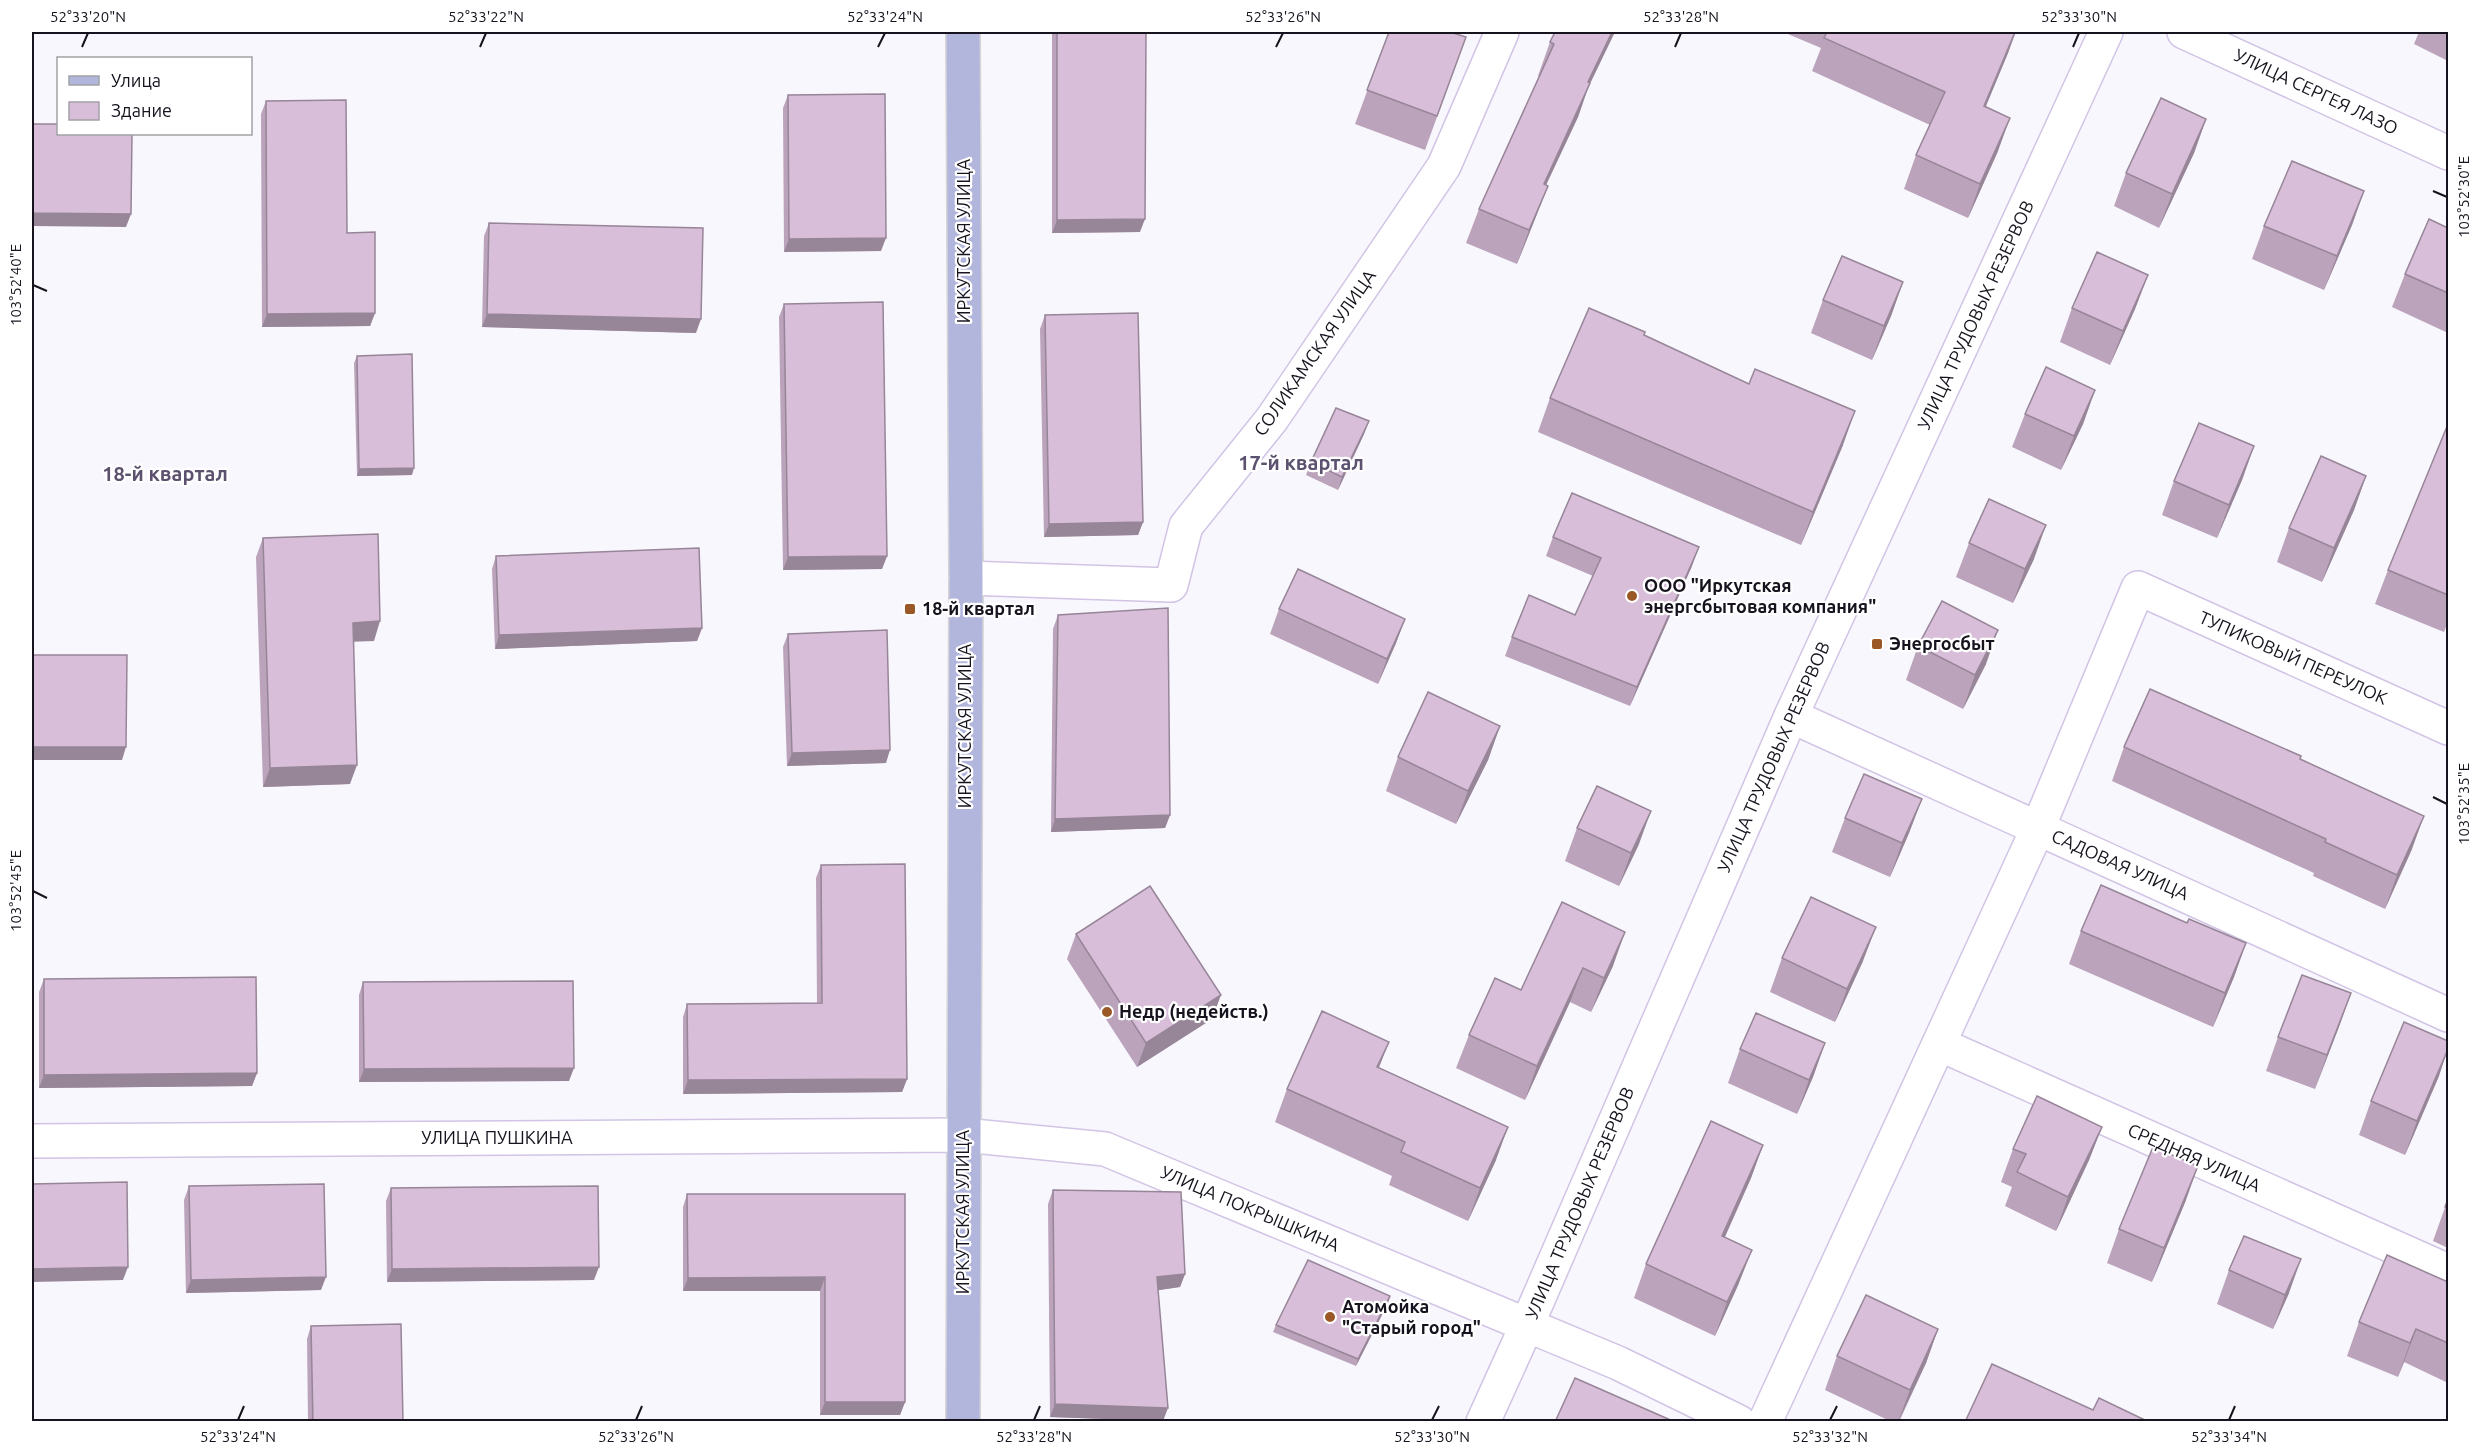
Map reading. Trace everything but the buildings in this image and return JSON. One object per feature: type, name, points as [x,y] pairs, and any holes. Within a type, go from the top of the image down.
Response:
[{"type":"main road","name":"ИРКУТСКАЯ УЛИЦА","points":[[963,32],[966,578],[963,1422]]},
{"type":"street","name":"СОЛИКАМСКАЯ УЛИЦА","points":[[966,578],[1171,585],[1186,526],[1272,419],[1444,166],[1502,32]]},
{"type":"street","name":"УЛИЦА ТРУДОВЫХ РЕЗЕРВОВ","points":[[1483,1422],[1791,716],[2106,32]]},
{"type":"street","name":"УЛИЦА СЕРГЕЯ ЛАЗО","points":[[2184,32],[2448,153]]},
{"type":"street","name":"ТУПИКОВЫЙ ПЕРЕУЛОК","points":[[2038,828],[2138,588],[2448,728]]},
{"type":"street","name":"САДОВАЯ УЛИЦА","points":[[1791,716],[2448,1015]]},
{"type":"street","points":[[1765,1422],[2038,828]]},
{"type":"street","name":"СРЕДНЯЯ УЛИЦА","points":[[1939,1044],[2448,1271]]},
{"type":"street","name":"УЛИЦА ПУШКИНА","points":[[32,1142],[963,1135]]},
{"type":"street","name":"УЛИЦА ПОКРЫШКИНА","points":[[963,1135],[1105,1149],[1618,1364],[1739,1422]]},
{"type":"place","name":"ООО \"Иркутская энергсбытовая компания\"","points":[[1632,596]]},
{"type":"place","name":"18-й квартал","points":[[910,609]]},
{"type":"place","name":"Энергосбыт","points":[[1877,644]]},
{"type":"place","name":"Недр (недейств.)","points":[[1107,1012]]},
{"type":"place","name":"Атомойка \"Старый город\"","points":[[1330,1317]]},
{"type":"district","name":"17-й квартал","points":[[1301,463]]},
{"type":"district","name":"18-й квартал","points":[[165,474]]}]
